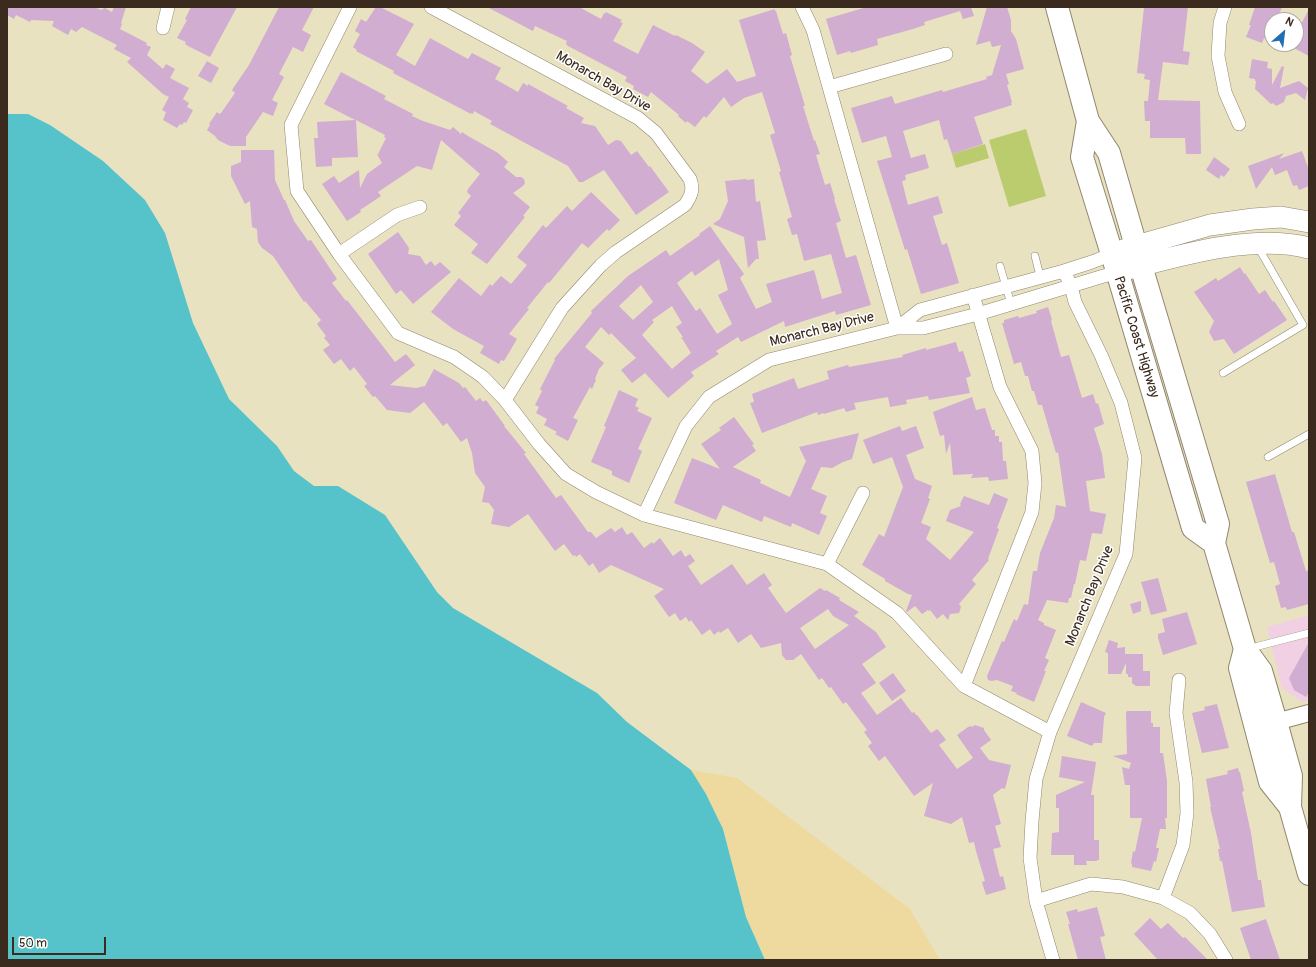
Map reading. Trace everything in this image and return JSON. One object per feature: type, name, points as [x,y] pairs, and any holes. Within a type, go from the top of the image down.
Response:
[{"type":"highway","name":"Pacific Coast Highway","points":[[1057,7],[1088,121],[1109,153],[1138,256],[1218,524],[1214,543],[1244,652],[1261,671],[1276,722],[1291,776],[1290,807],[1309,874]]},
{"type":"highway","name":"Pacific Coast Highway","points":[[1088,121],[1082,157],[1115,263],[1193,528],[1214,543]]},
{"type":"highway","name":"Pacific Coast Highway","points":[[1244,652],[1240,668],[1270,782],[1290,807]]},
{"type":"main road","points":[[1115,263],[1138,256],[1210,225],[1281,217],[1309,222]]},
{"type":"main road","points":[[1138,256],[1205,250],[1256,243],[1284,243],[1309,248]]},
{"type":"street","points":[[163,28],[168,7]]},
{"type":"street","points":[[350,7],[291,125],[297,191],[339,254],[398,333],[454,357],[483,377],[505,400],[538,444],[566,474],[596,492],[644,515],[827,564],[897,613],[964,686],[1050,732]]},
{"type":"street","name":"Monarch Bay Drive","points":[[431,7],[638,118],[656,133],[690,179],[692,186],[692,193],[685,206],[608,258],[573,296],[554,320],[505,400]]},
{"type":"street","name":"Monarch Bay Drive","points":[[802,7],[813,30],[897,328]]},
{"type":"street","points":[[1225,7],[1220,23],[1218,56],[1225,92],[1239,124]]},
{"type":"street","points":[[829,87],[946,54]]},
{"type":"street","points":[[339,254],[397,215],[420,207]]},
{"type":"street","name":"Monarch Bay Drive","points":[[897,328],[920,310],[1092,262],[1115,263]]},
{"type":"street","name":"Monarch Bay Drive","points":[[644,515],[686,426],[708,397],[769,360],[897,328],[923,328],[978,314],[1071,286],[1115,263]]},
{"type":"street","name":"Monarch Bay Drive","points":[[1053,960],[1036,901],[1030,858],[1036,779],[1050,732],[1126,554],[1135,458],[1121,403],[1101,355],[1075,302],[1071,286],[1064,270]]},
{"type":"street","points":[[964,686],[1032,512],[1035,483],[1032,451],[1000,387],[973,295]]},
{"type":"street","points":[[827,564],[863,493]]},
{"type":"street","points":[[1164,898],[1183,845],[1187,813],[1186,782],[1176,712],[1180,680]]},
{"type":"street","points":[[1276,722],[1309,713]]},
{"type":"street","points":[[1036,901],[1091,884],[1123,887],[1164,898],[1190,913],[1210,934],[1226,960]]},
{"type":"lane","points":[[1223,373],[1303,325],[1256,243]]},
{"type":"lane","points":[[1035,256],[1040,276]]},
{"type":"lane","points":[[1000,266],[1011,304]]},
{"type":"lane","points":[[1268,457],[1309,434]]},
{"type":"lane","points":[[1244,652],[1309,633]]},
{"type":"shaded area","points":[[1309,615],[1309,700],[1302,702],[1282,688],[1267,627]]},
{"type":"green space","points":[[1026,129],[1046,196],[1009,207],[989,140]]},
{"type":"green space","points":[[985,144],[989,158],[956,168],[952,154]]},
{"type":"sand","points":[[691,770],[737,778],[910,909],[940,960],[765,960],[746,917],[723,829],[706,794]]},
{"type":"water","points":[[7,114],[28,114],[50,125],[103,161],[145,200],[165,233],[193,323],[229,399],[277,446],[294,471],[314,486],[338,486],[385,515],[437,592],[453,608],[597,693],[627,722],[691,770],[706,794],[723,829],[746,917],[765,960],[7,960]]},
{"type":"building","points":[[7,7],[94,7],[101,10],[105,8],[112,12],[114,7],[126,7],[120,29],[147,43],[146,45],[151,47],[147,55],[163,69],[166,64],[175,69],[170,78],[189,88],[183,99],[189,103],[187,107],[193,110],[186,123],[184,122],[182,125],[180,124],[177,128],[163,120],[166,112],[162,110],[169,97],[163,94],[127,62],[131,58],[114,49],[117,45],[82,27],[76,32],[71,29],[68,35],[52,26],[54,21],[31,20],[30,22],[16,15],[14,19],[7,15]]},
{"type":"building","points":[[191,7],[237,7],[210,57],[188,46],[185,44],[186,42],[177,38],[187,20],[185,19]]},
{"type":"building","points":[[279,7],[314,7],[302,30],[311,35],[303,52],[293,47],[279,74],[284,77],[272,100],[278,103],[273,116],[263,112],[246,137],[246,146],[230,146],[218,140],[207,130],[210,125],[209,124],[217,112],[219,114],[221,113],[235,93],[232,90],[249,65]]},
{"type":"building","points":[[376,7],[380,7],[414,24],[396,55],[415,66],[430,38],[468,59],[472,53],[501,68],[495,79],[518,92],[523,83],[528,86],[528,84],[568,106],[566,108],[584,118],[581,123],[595,126],[608,145],[616,140],[621,141],[631,155],[637,151],[669,192],[636,215],[604,170],[583,182],[579,182],[568,166],[490,124],[492,121],[474,111],[473,114],[471,114],[393,73],[394,71],[356,51],[357,50],[353,47],[360,34],[355,31],[361,19],[366,22]]},
{"type":"building","points":[[487,7],[579,7],[601,19],[606,12],[622,20],[620,22],[623,23],[613,41],[638,54],[653,25],[692,43],[705,52],[691,71],[707,84],[727,69],[737,82],[756,76],[739,20],[775,9],[783,34],[786,33],[792,55],[790,56],[805,106],[803,106],[814,141],[815,140],[820,154],[816,155],[825,185],[830,183],[835,199],[841,221],[836,223],[846,258],[856,255],[871,305],[836,315],[835,311],[785,327],[784,321],[741,342],[738,337],[716,351],[719,354],[691,372],[694,376],[668,398],[645,373],[632,383],[621,370],[636,358],[611,333],[609,335],[601,327],[585,347],[604,363],[599,369],[592,389],[590,387],[573,418],[578,420],[568,441],[555,434],[557,432],[544,425],[547,419],[536,413],[539,407],[535,405],[542,391],[540,389],[555,360],[554,359],[592,313],[591,311],[628,276],[666,250],[670,256],[710,226],[744,274],[740,278],[756,309],[772,302],[766,284],[814,270],[822,299],[842,293],[831,254],[804,261],[797,234],[792,235],[787,219],[792,217],[779,172],[781,171],[770,135],[775,133],[762,92],[744,98],[731,107],[724,97],[706,118],[704,116],[695,127],[687,121],[686,123],[678,116],[679,115],[651,92],[648,97],[633,89],[634,86],[625,81],[627,77],[568,46],[566,44],[567,41],[535,26],[533,31]],"holes":[[[719,259],[728,290],[718,295],[732,324],[717,334],[700,308],[696,311],[677,283],[692,271],[695,276]],[[641,285],[653,302],[633,320],[619,306]],[[672,306],[682,323],[676,327],[691,353],[672,369],[642,335],[654,322],[652,320]]]},
{"type":"building","points":[[867,7],[971,7],[974,16],[963,19],[960,11],[924,22],[925,25],[877,39],[878,45],[851,53],[850,51],[837,55],[826,19]]},
{"type":"building","points":[[987,7],[1007,7],[1011,20],[1011,31],[1016,39],[1024,69],[1006,74],[1012,105],[974,117],[983,144],[952,154],[947,139],[944,140],[939,120],[903,131],[911,158],[925,154],[929,168],[905,175],[906,180],[902,181],[908,205],[938,196],[943,213],[933,216],[942,245],[947,243],[959,283],[921,294],[907,249],[905,250],[877,161],[892,157],[886,136],[862,143],[851,108],[892,96],[895,104],[987,79],[986,77],[992,75],[1001,45],[992,47],[990,41],[976,45]]},
{"type":"building","points":[[1144,7],[1188,7],[1183,51],[1190,52],[1188,65],[1163,62],[1158,100],[1200,101],[1201,154],[1186,154],[1185,138],[1150,138],[1150,121],[1145,121],[1144,101],[1148,101],[1150,80],[1144,79],[1145,74],[1137,73]]},
{"type":"building","points":[[1255,7],[1282,7],[1280,12],[1264,12],[1264,38],[1262,43],[1246,37],[1251,25],[1249,25]]},
{"type":"building","points":[[1309,9],[1309,56],[1301,52],[1304,52],[1304,19]]},
{"type":"building","points":[[1252,59],[1268,62],[1267,68],[1272,69],[1272,85],[1282,66],[1284,67],[1280,88],[1299,81],[1308,88],[1305,100],[1296,93],[1286,96],[1284,102],[1276,106],[1273,103],[1271,104],[1255,89],[1255,79],[1249,78]]},
{"type":"building","points":[[207,61],[219,68],[211,83],[198,76]]},
{"type":"building","points":[[341,72],[386,96],[384,99],[413,114],[412,116],[450,130],[453,127],[461,134],[462,132],[498,153],[508,162],[504,167],[516,177],[521,177],[524,179],[525,183],[523,186],[513,193],[530,207],[523,216],[525,217],[487,264],[471,253],[478,244],[454,225],[461,216],[458,213],[471,196],[467,192],[468,189],[480,174],[441,140],[432,170],[417,166],[378,192],[381,196],[347,221],[322,184],[334,176],[339,183],[359,170],[360,188],[367,174],[382,163],[378,156],[379,155],[377,156],[386,138],[384,137],[385,135],[356,120],[358,157],[332,158],[332,166],[316,167],[314,138],[318,138],[317,122],[355,120],[324,104]]},
{"type":"building","points":[[241,150],[274,150],[275,180],[294,221],[308,241],[311,240],[337,279],[332,283],[395,362],[406,354],[415,365],[390,385],[416,388],[425,386],[434,369],[459,383],[463,388],[465,387],[476,401],[480,398],[483,402],[486,400],[504,426],[526,453],[524,454],[556,498],[561,495],[588,532],[591,532],[596,538],[611,528],[615,532],[622,527],[627,535],[632,532],[644,548],[652,542],[653,544],[660,538],[673,556],[681,550],[685,557],[690,554],[695,561],[688,566],[701,585],[732,564],[747,585],[764,573],[772,585],[768,588],[786,613],[820,588],[840,598],[839,600],[859,612],[854,616],[876,632],[886,647],[862,664],[876,683],[861,693],[877,715],[901,698],[912,713],[914,712],[917,715],[931,733],[937,729],[940,732],[946,740],[939,745],[957,769],[973,758],[957,735],[971,726],[972,727],[975,725],[984,728],[991,740],[980,748],[989,760],[1011,765],[1005,789],[1002,788],[993,795],[1001,824],[995,826],[1001,847],[993,849],[1000,877],[1003,876],[1006,889],[986,895],[982,882],[985,881],[974,842],[969,843],[962,817],[951,824],[924,816],[933,783],[914,796],[885,756],[879,761],[868,746],[872,743],[864,732],[867,730],[846,702],[843,704],[831,687],[829,688],[822,678],[819,680],[801,654],[793,660],[786,660],[782,655],[781,643],[761,648],[751,634],[738,643],[728,628],[720,633],[719,631],[714,635],[710,629],[702,635],[691,620],[689,622],[686,617],[680,621],[675,613],[669,617],[654,596],[664,589],[611,565],[599,573],[593,563],[589,566],[580,554],[576,557],[575,555],[573,556],[564,544],[555,551],[528,514],[509,527],[491,524],[494,510],[489,503],[482,502],[485,487],[475,473],[472,453],[467,438],[461,442],[447,423],[443,426],[424,402],[410,413],[387,410],[364,386],[367,384],[354,367],[350,371],[341,359],[334,364],[323,350],[330,345],[324,338],[326,336],[317,324],[321,320],[305,301],[304,302],[273,256],[262,248],[258,242],[257,229],[252,227],[250,201],[245,204],[231,176],[231,166],[241,162]],"holes":[[[828,609],[833,616],[849,625],[815,649],[800,628]]]},
{"type":"building","points":[[1302,151],[1309,170],[1309,186],[1299,190],[1297,185],[1293,186],[1287,170],[1275,175],[1272,167],[1256,189],[1248,166],[1284,153],[1279,159]]},
{"type":"building","points":[[1214,157],[1230,169],[1224,177],[1221,175],[1219,179],[1206,170]]},
{"type":"building","points":[[754,179],[756,202],[760,201],[766,240],[757,241],[759,259],[756,259],[748,268],[744,237],[713,224],[720,219],[728,201],[725,181]]},
{"type":"building","points":[[591,192],[620,220],[609,231],[607,229],[588,248],[582,243],[549,283],[548,282],[527,308],[529,309],[509,334],[517,339],[504,361],[501,360],[499,364],[480,353],[484,346],[453,329],[431,312],[459,278],[481,296],[490,284],[492,286],[501,276],[511,284],[527,265],[517,257],[543,225],[546,228],[567,206],[572,211]]},
{"type":"building","points":[[398,232],[409,248],[408,254],[420,256],[426,265],[431,261],[435,266],[440,262],[451,272],[413,304],[401,290],[396,294],[368,254]]},
{"type":"building","points":[[1240,267],[1259,294],[1265,290],[1287,320],[1234,354],[1224,339],[1214,341],[1209,332],[1214,321],[1194,292],[1216,278],[1218,281]]},
{"type":"building","points":[[1048,307],[1061,357],[1069,355],[1082,398],[1093,394],[1096,404],[1098,403],[1104,424],[1094,428],[1102,454],[1105,478],[1086,481],[1090,511],[1106,514],[1102,534],[1092,533],[1086,561],[1080,560],[1075,584],[1068,603],[1047,600],[1038,620],[1044,623],[1044,625],[1056,630],[1045,658],[1049,660],[1044,671],[1046,671],[1034,702],[1011,691],[1013,686],[997,680],[988,680],[987,676],[1002,641],[1004,642],[1014,619],[1017,621],[1024,604],[1028,605],[1033,571],[1037,571],[1040,553],[1054,518],[1056,505],[1066,507],[1058,452],[1056,453],[1042,405],[1038,405],[1028,376],[1025,376],[1021,362],[1014,364],[1002,323],[1004,323],[1004,320],[1037,313],[1036,311]]},
{"type":"building","points":[[956,342],[959,352],[963,351],[971,376],[966,378],[970,393],[929,400],[928,396],[906,400],[907,404],[890,407],[888,397],[854,403],[856,409],[846,412],[844,408],[818,415],[817,412],[762,433],[750,403],[754,402],[752,394],[794,378],[798,389],[829,379],[827,371],[848,365],[849,367],[903,357],[902,355],[926,348],[926,350]]},
{"type":"building","points":[[619,390],[638,399],[635,406],[639,408],[637,411],[652,418],[638,449],[642,451],[629,483],[612,475],[612,471],[591,462],[606,427],[604,426]]},
{"type":"building","points":[[972,397],[976,410],[985,408],[992,430],[995,430],[995,436],[999,436],[999,442],[1002,442],[1003,461],[1006,461],[1008,479],[989,481],[988,477],[971,478],[973,474],[953,475],[950,443],[946,454],[944,435],[940,436],[933,412]]},
{"type":"building","points":[[734,417],[754,444],[752,445],[756,451],[733,467],[761,480],[760,483],[790,497],[806,461],[799,447],[859,433],[852,459],[832,468],[821,467],[811,489],[827,496],[820,513],[827,516],[819,535],[792,523],[791,527],[764,516],[762,522],[723,505],[716,520],[674,503],[692,458],[720,469],[701,444],[721,430],[719,428]]},
{"type":"building","points":[[900,426],[902,431],[916,426],[924,448],[906,455],[915,479],[932,486],[928,498],[930,499],[921,523],[931,527],[926,539],[950,560],[974,532],[946,521],[950,510],[961,506],[960,504],[964,496],[989,505],[994,493],[1008,499],[997,528],[999,529],[988,559],[989,560],[972,580],[976,584],[959,604],[961,607],[959,613],[950,614],[948,620],[943,614],[937,619],[930,610],[922,614],[915,606],[907,612],[906,611],[912,595],[885,581],[885,579],[862,565],[879,534],[884,537],[903,487],[892,457],[873,464],[863,440]]},
{"type":"building","points":[[1275,474],[1292,532],[1294,532],[1306,571],[1309,570],[1309,604],[1287,610],[1286,607],[1281,608],[1275,586],[1280,584],[1274,562],[1270,563],[1246,482]]},
{"type":"building","points":[[1158,578],[1167,611],[1151,615],[1141,582]]},
{"type":"building","points":[[1141,601],[1141,611],[1133,614],[1130,604]]},
{"type":"building","points":[[1187,612],[1197,644],[1163,655],[1158,638],[1158,634],[1165,632],[1162,619]]},
{"type":"building","points":[[1109,640],[1118,643],[1117,648],[1125,647],[1125,654],[1143,654],[1143,671],[1150,671],[1150,686],[1136,686],[1132,683],[1132,677],[1128,677],[1128,674],[1126,674],[1126,663],[1121,674],[1108,674],[1108,653],[1105,652]]},
{"type":"building","points":[[1309,642],[1309,692],[1306,697],[1294,690],[1289,678]]},
{"type":"building","points":[[893,673],[906,691],[892,701],[879,683]]},
{"type":"building","points":[[1081,702],[1106,713],[1104,717],[1102,743],[1094,743],[1092,746],[1067,736]]},
{"type":"building","points":[[1217,704],[1229,748],[1202,753],[1192,713],[1205,710],[1204,707]]},
{"type":"building","points":[[1127,711],[1151,711],[1151,723],[1153,723],[1153,727],[1160,727],[1160,753],[1163,753],[1167,781],[1167,818],[1165,818],[1166,829],[1160,829],[1156,848],[1159,848],[1156,862],[1154,861],[1151,871],[1132,867],[1131,863],[1133,851],[1135,852],[1142,818],[1130,818],[1130,785],[1125,785],[1122,767],[1129,769],[1131,763],[1113,756],[1127,754]]},
{"type":"building","points":[[1062,756],[1096,762],[1091,795],[1094,795],[1094,840],[1099,840],[1099,860],[1086,861],[1087,865],[1074,865],[1074,855],[1051,855],[1052,833],[1059,832],[1059,808],[1056,808],[1056,795],[1085,782],[1059,777]]},
{"type":"building","points":[[1238,768],[1244,791],[1242,792],[1251,833],[1258,880],[1261,880],[1265,907],[1232,912],[1222,861],[1220,861],[1218,849],[1220,849],[1210,807],[1206,779],[1228,774],[1227,771]]},
{"type":"building","points":[[1097,907],[1105,936],[1100,937],[1106,960],[1078,960],[1066,912],[1077,909],[1078,912]]},
{"type":"building","points":[[1150,918],[1161,929],[1168,923],[1183,938],[1185,937],[1208,960],[1158,960],[1134,934]]},
{"type":"building","points":[[1266,919],[1280,960],[1251,960],[1240,928]]}]
